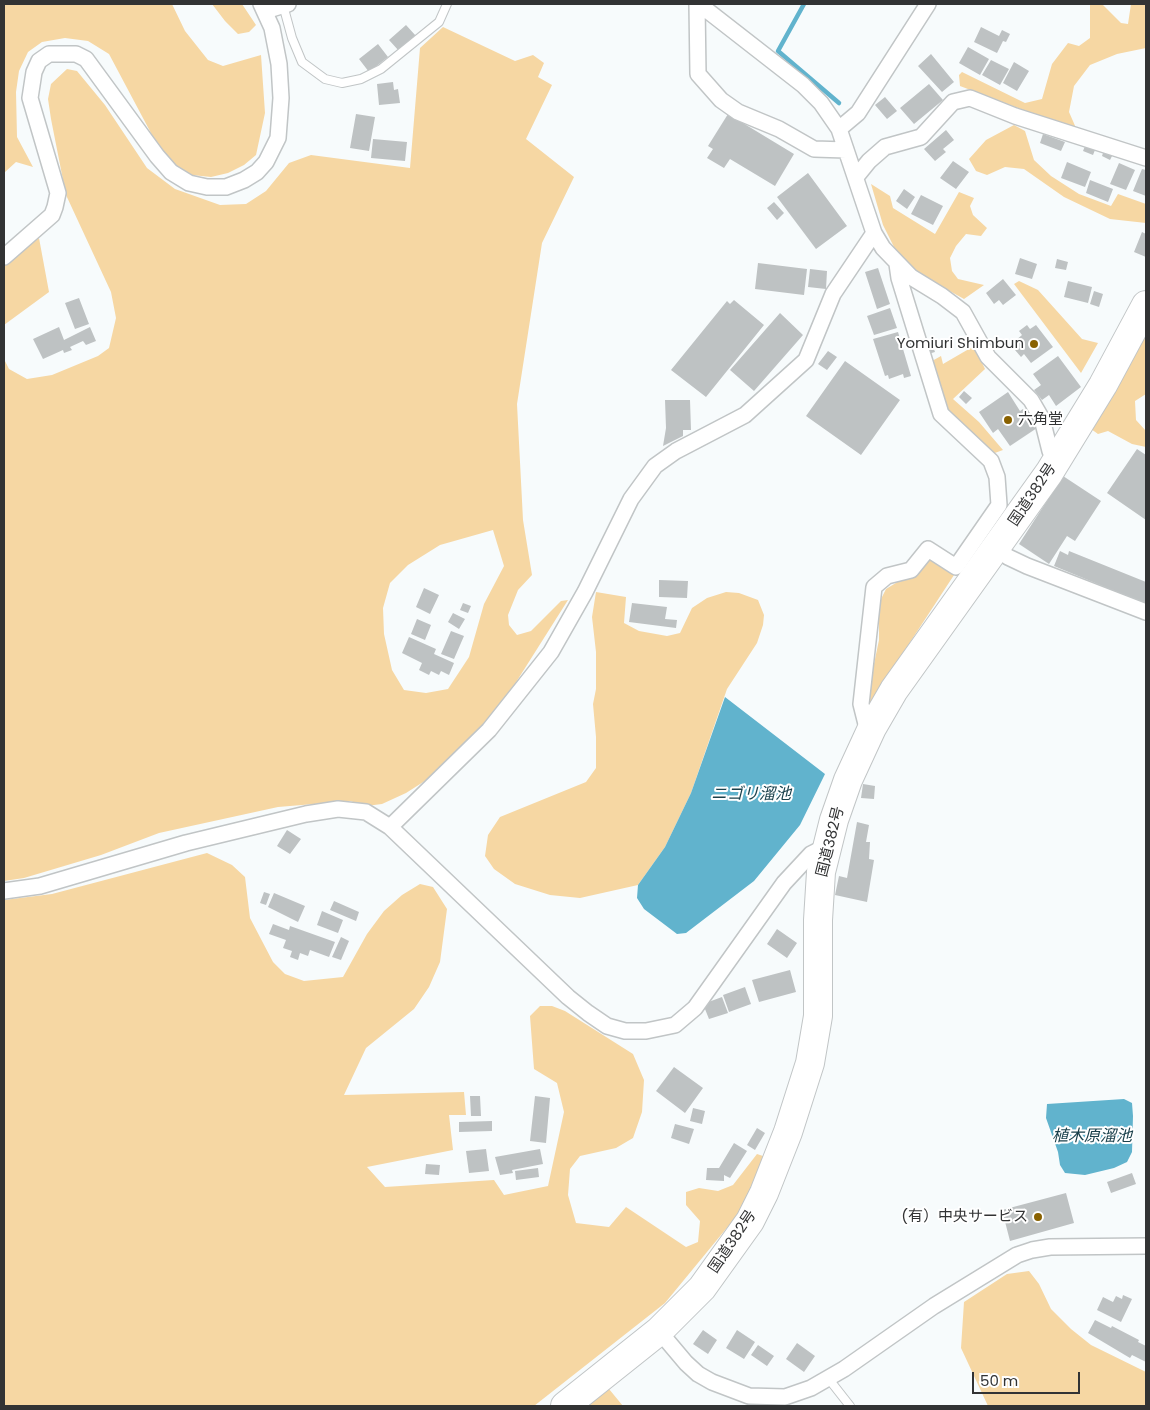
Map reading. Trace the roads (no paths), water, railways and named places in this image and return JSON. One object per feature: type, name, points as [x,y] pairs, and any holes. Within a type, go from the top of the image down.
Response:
[{"type":"highway","name":"国道382号","points":[[565,1406],[659,1331],[702,1288],[750,1221],[764,1193],[798,1105],[810,1063],[818,1016],[819,896],[825,852],[848,780],[872,728],[894,690],[997,548],[1058,459],[1103,385],[1146,305]]},
{"type":"street","points":[[4,257],[52,215],[58,193],[30,98],[32,78],[40,61],[49,54],[61,53],[76,54],[86,59],[171,172],[189,183],[207,187],[226,187],[244,180],[257,172],[273,150],[278,138],[281,98],[279,64],[272,28],[263,7],[286,4]]},
{"type":"street","points":[[698,4],[803,85],[821,103],[839,130],[874,233],[897,264],[911,277],[942,296],[963,312],[988,357],[1031,400],[1042,419],[1050,452],[1058,459]]},
{"type":"street","points":[[698,4],[698,74],[721,100],[738,112],[779,129],[814,149],[846,150]]},
{"type":"street","points":[[839,130],[858,113],[928,4]]},
{"type":"street","points":[[856,177],[869,161],[885,147],[921,138],[953,102],[970,98],[1015,116],[1146,158]]},
{"type":"street","points":[[390,827],[489,730],[551,652],[585,592],[632,499],[655,466],[676,451],[745,415],[806,360],[834,294],[874,233]]},
{"type":"street","points":[[872,728],[866,724],[861,704],[874,587],[887,576],[911,570],[928,549],[956,567],[994,515],[999,505],[997,477],[991,461],[941,414],[899,278],[897,264]]},
{"type":"street","points":[[997,548],[1008,557],[1026,566],[1146,612]]},
{"type":"street","points":[[4,891],[40,886],[186,843],[306,814],[338,809],[366,812],[390,827],[568,997],[607,1026],[625,1031],[646,1032],[666,1028],[686,1017],[695,1008],[784,883],[811,854],[817,851],[825,852]]},
{"type":"street","points":[[659,1331],[698,1374],[731,1391],[749,1396],[784,1397],[811,1388],[844,1369],[934,1306],[1017,1255],[1050,1247],[1146,1246]]},
{"type":"lane","points":[[286,4],[292,38],[302,62],[325,79],[342,83],[362,79],[381,69],[439,22],[447,4]]},
{"type":"lane","points":[[828,1378],[850,1406]]},
{"type":"water","name":"ニゴリ溜池","points":[[725,697],[825,774],[800,825],[754,881],[686,933],[677,934],[644,909],[637,898],[638,885],[665,847],[691,793]]},
{"type":"water","name":"植木原溜池","points":[[1124,1099],[1132,1103],[1133,1116],[1132,1152],[1127,1162],[1114,1168],[1085,1175],[1065,1173],[1060,1165],[1058,1152],[1046,1118],[1047,1104]]},
{"type":"waterway","points":[[804,4],[778,51],[839,103]]},
{"type":"place","name":"Yomiuri Shimbun","points":[[1034,344]]},
{"type":"place","name":"六角堂","points":[[1008,420]]},
{"type":"place","name":"(有）中央サービス","points":[[1038,1217]]}]
